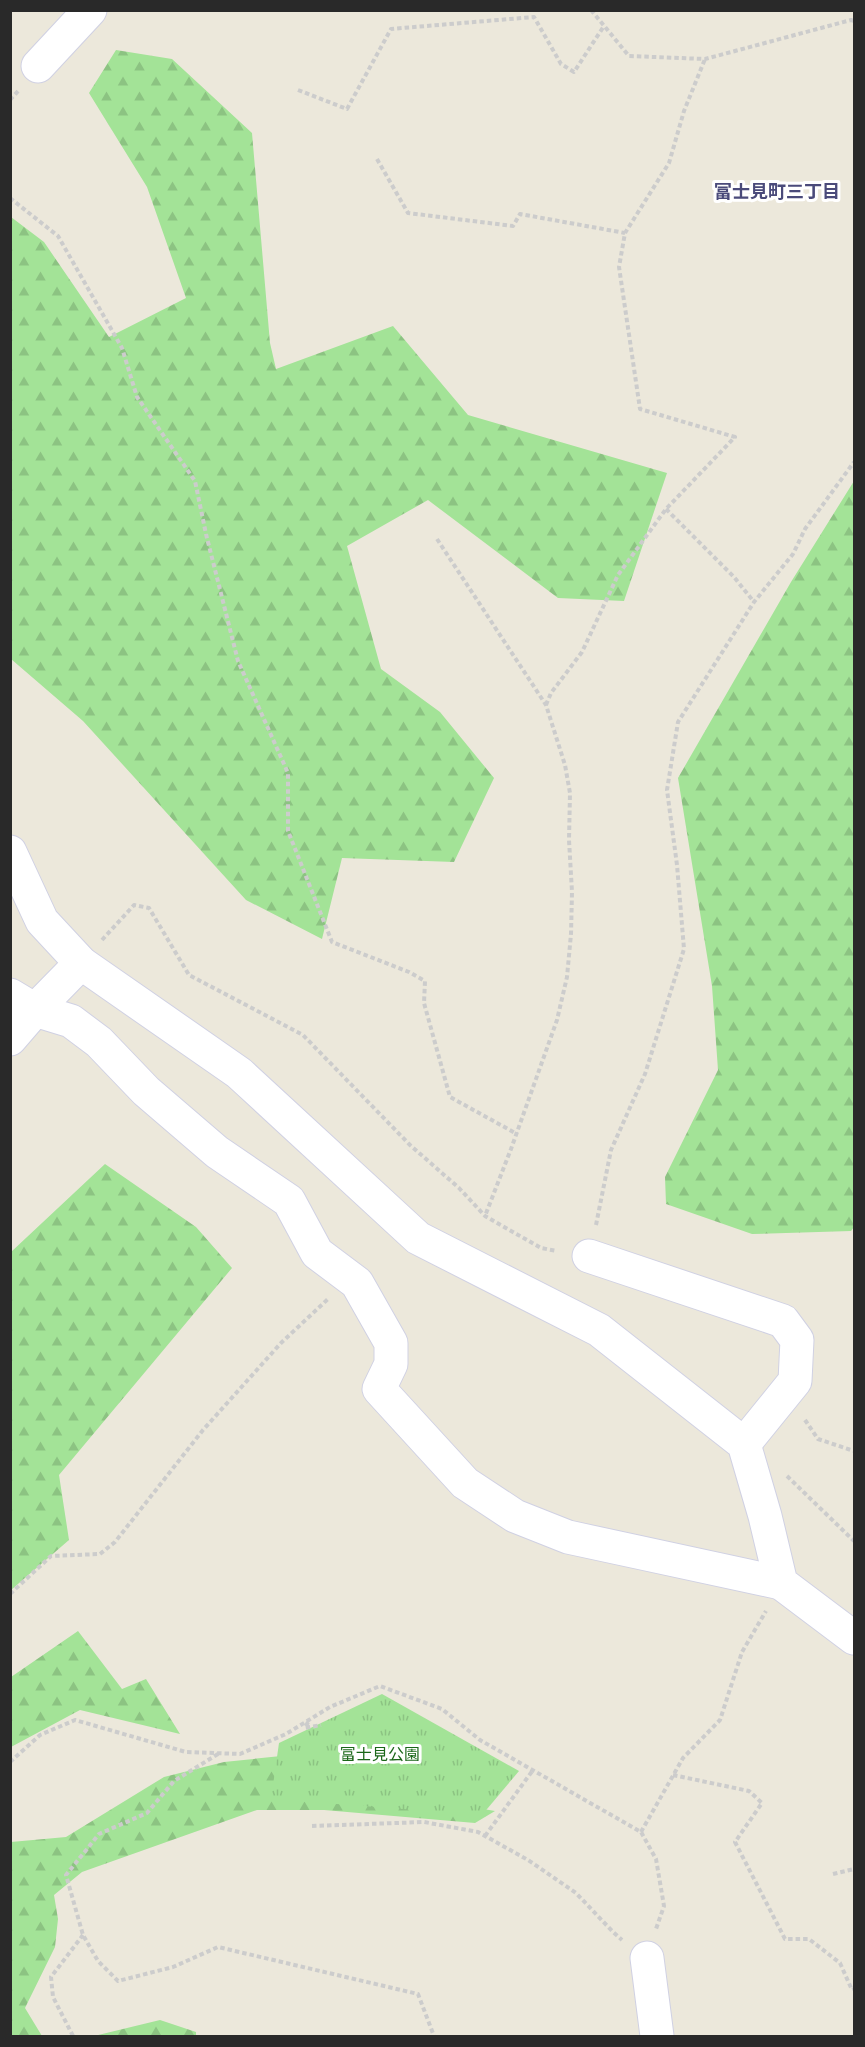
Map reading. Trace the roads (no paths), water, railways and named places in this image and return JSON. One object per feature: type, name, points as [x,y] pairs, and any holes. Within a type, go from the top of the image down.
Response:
[{"type":"street","points":[[38,66],[90,10]]},
{"type":"street","points":[[10,852],[42,921],[81,963],[239,1073],[418,1238],[600,1330],[746,1441],[781,1583]]},
{"type":"street","points":[[10,1039],[23,1003],[81,963]]},
{"type":"street","points":[[23,1003],[70,1021],[99,1042],[146,1091],[217,1152],[289,1201],[317,1253],[357,1283],[391,1343],[391,1364],[379,1389],[465,1483],[515,1516],[568,1537],[781,1583],[855,1638]]},
{"type":"street","points":[[589,1256],[783,1321],[797,1340],[795,1381],[746,1441]]},
{"type":"street","points":[[647,1958],[657,2037]]},
{"type":"district","name":"富士見町三丁目","points":[[777,191]]},
{"type":"park label","name":"富士見公園","points":[[380,1754]]}]
